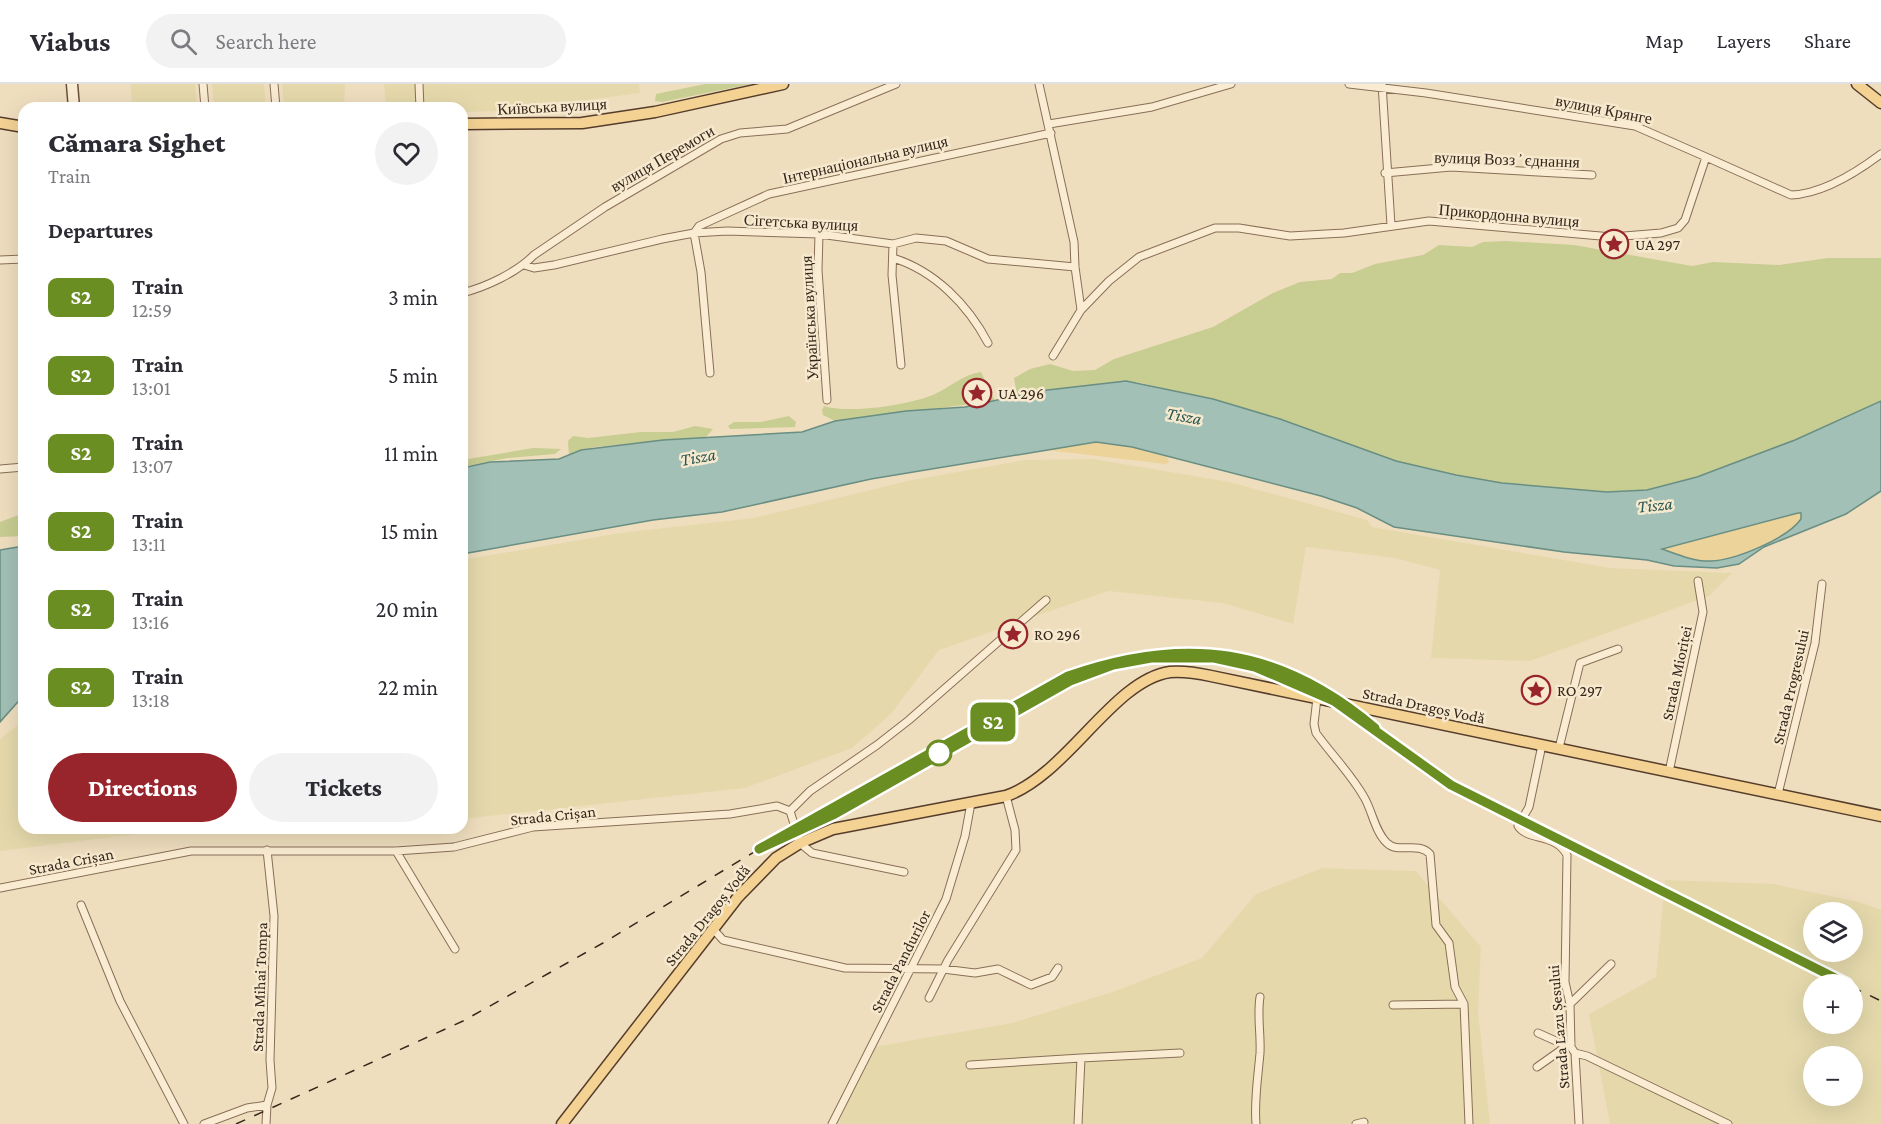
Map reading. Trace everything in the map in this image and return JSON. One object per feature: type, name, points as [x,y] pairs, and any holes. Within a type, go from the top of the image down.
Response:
[{"type":"main road","name":"Київська вулиця","points":[[468,124],[582,123],[655,112],[783,84]]},
{"type":"main road","points":[[1857,84],[1881,103]]},
{"type":"main road","points":[[3,126],[18,127]]},
{"type":"main road","name":"Strada Dragoș Vodă","points":[[562,1124],[764,868],[800,843],[841,827],[1006,796],[1025,789],[1044,776],[1105,714],[1137,687],[1158,675],[1193,672],[1881,816]]},
{"type":"street","points":[[72,84],[74,102]]},
{"type":"street","points":[[203,84],[204,102]]},
{"type":"street","points":[[274,84],[276,102]]},
{"type":"street","points":[[419,84],[420,102]]},
{"type":"street","name":"вулиця Перемоги","points":[[524,265],[534,255],[605,207],[721,139],[740,133],[787,129],[896,84]]},
{"type":"street","points":[[1039,84],[1074,242],[1075,267],[1082,310]]},
{"type":"street","points":[[1049,124],[1152,106],[1231,84]]},
{"type":"street","name":"вулиця Крянге","points":[[1349,84],[1382,86],[1635,126],[1706,157]]},
{"type":"street","points":[[1382,86],[1391,225]]},
{"type":"street","name":"Інтернаціональна вулиця","points":[[694,233],[699,226],[769,194],[1051,133]]},
{"type":"street","points":[[1706,157],[1791,195],[1802,194],[1835,181],[1860,169],[1881,154]]},
{"type":"street","name":"Прикордонна вулиця","points":[[1053,356],[1082,310],[1109,281],[1139,257],[1215,228],[1239,228],[1290,236],[1344,233],[1428,221],[1612,237],[1671,231],[1685,220],[1706,157]]},
{"type":"street","name":"вулиця Воззʼєднання","points":[[1386,173],[1451,167],[1592,175]]},
{"type":"street","points":[[694,233],[701,272],[710,373]]},
{"type":"street","name":"Сігетська вулиця","points":[[524,265],[534,268],[554,265],[694,233],[819,234],[893,244],[916,238],[946,241],[988,259],[1075,267]]},
{"type":"street","name":"Українська вулиця","points":[[819,234],[818,281],[826,400]]},
{"type":"street","points":[[893,244],[892,275],[900,365]]},
{"type":"street","points":[[893,258],[921,270],[942,285],[972,317],[988,343]]},
{"type":"street","points":[[0,260],[18,259]]},
{"type":"street","points":[[468,291],[524,265]]},
{"type":"street","points":[[0,470],[18,468]]},
{"type":"street","name":"Strada Mioriței","points":[[1669,772],[1703,612],[1698,581]]},
{"type":"street","name":"Strada Progresului","points":[[1778,794],[1815,643],[1822,584]]},
{"type":"street","points":[[904,872],[812,853],[800,843],[790,811],[810,791],[909,720],[1046,600]]},
{"type":"street","points":[[1559,748],[1580,663],[1618,649]]},
{"type":"street","points":[[1317,698],[1314,724],[1316,733],[1362,793],[1382,837],[1388,844],[1397,848],[1419,847],[1430,854],[1436,925],[1449,943],[1455,987],[1464,1004],[1469,1124]]},
{"type":"street","name":"Strada Lazu Șesului","points":[[1542,745],[1529,807],[1518,826],[1525,832],[1559,844],[1567,855],[1565,966],[1570,1004],[1569,1044],[1575,1053],[1579,1124]]},
{"type":"street","points":[[928,998],[943,969],[1016,850],[1015,830],[1006,796]]},
{"type":"street","name":"Strada Pandurilor","points":[[832,1124],[945,899],[965,837],[971,802]]},
{"type":"street","name":"Strada Crișan","points":[[0,888],[191,851],[396,851],[460,847],[533,827],[730,814],[777,806],[790,811]]},
{"type":"street","name":"Strada Mihai Tompa","points":[[266,1124],[267,1106],[272,1088],[270,1060],[274,916],[267,850]]},
{"type":"street","points":[[396,851],[455,949]]},
{"type":"street","points":[[81,905],[120,1001],[184,1124]]},
{"type":"street","points":[[714,930],[723,940],[837,966],[910,971],[943,969],[975,974],[998,969],[1031,985],[1052,977],[1058,968]]},
{"type":"street","points":[[1570,1004],[1611,964]]},
{"type":"street","points":[[1256,1124],[1255,1101],[1260,1053],[1257,1017],[1260,997]]},
{"type":"street","points":[[1393,1005],[1464,1004]]},
{"type":"street","points":[[1538,1033],[1569,1044]]},
{"type":"street","points":[[1537,1067],[1569,1044]]},
{"type":"street","points":[[970,1065],[1180,1053]]},
{"type":"street","points":[[1575,1053],[1587,1056],[1728,1124]]},
{"type":"street","points":[[1078,1124],[1082,1058]]},
{"type":"street","points":[[204,1124],[247,1108],[267,1106]]},
{"type":"street","points":[[1356,1124],[1364,1122]]},
{"type":"shaded area","points":[[131,84],[195,84],[196,102],[132,102]]},
{"type":"shaded area","points":[[212,84],[264,84],[266,102],[214,102]]},
{"type":"shaded area","points":[[282,84],[345,84],[344,102],[284,102]]},
{"type":"shaded area","points":[[384,84],[639,84],[640,93],[506,111],[468,112],[468,102],[386,102]]},
{"type":"shaded area","points":[[1093,459],[1230,482],[1367,520],[1372,527],[1610,568],[1732,573],[1709,596],[1530,661],[1431,658],[1440,570],[1395,558],[1306,547],[1293,624],[1223,603],[1108,591],[939,650],[891,714],[852,748],[745,788],[468,818],[468,559],[620,533],[754,518],[912,480],[1025,460]]},
{"type":"shaded area","points":[[18,725],[18,834],[137,834],[0,851],[0,739]]},
{"type":"shaded area","points":[[1322,868],[1416,871],[1481,947],[1478,1011],[1490,1124],[838,1124],[873,1047],[1012,1023],[1115,991],[1202,958],[1256,894]]},
{"type":"shaded area","points":[[1665,880],[1773,884],[1859,902],[1803,902],[1803,962],[1863,962],[1863,903],[1881,910],[1881,1124],[1610,1124],[1589,1014],[1656,977]]},
{"type":"green space","points":[[705,84],[751,84],[662,102],[655,101],[656,94]]},
{"type":"green space","points":[[1483,242],[1574,245],[1692,266],[1713,262],[1779,265],[1828,258],[1881,258],[1881,401],[1795,440],[1697,477],[1647,490],[1607,492],[1502,483],[1396,461],[1280,419],[1142,383],[1126,381],[1017,396],[1014,378],[1030,369],[1050,364],[1073,371],[1095,370],[1114,359],[1213,327],[1273,293],[1300,282],[1332,279],[1340,273],[1352,273],[1375,264],[1423,255],[1439,245],[1472,247]]},
{"type":"green space","points":[[981,372],[995,401],[835,421],[823,415],[824,406],[864,409],[911,402],[935,394],[963,378]]},
{"type":"green space","points":[[789,416],[796,422],[795,427],[730,429],[728,426],[734,422],[761,422]]},
{"type":"green space","points":[[695,426],[713,429],[705,438],[594,447],[569,456],[568,441],[573,436],[588,438],[641,432],[673,432]]},
{"type":"green space","points":[[533,448],[561,449],[555,454],[507,458],[468,466],[468,459]]},
{"type":"green space","points":[[18,515],[18,536],[0,537],[0,522]]},
{"type":"sand","points":[[1096,442],[1132,447],[1167,457],[1169,462],[1166,464],[1047,450]]},
{"type":"sand","points":[[1801,513],[1801,519],[1785,533],[1760,547],[1733,557],[1705,561],[1662,549]]},
{"type":"water","name":"Tisza","points":[[1126,381],[1213,399],[1280,419],[1396,461],[1456,475],[1502,483],[1607,492],[1647,490],[1697,477],[1795,440],[1881,401],[1881,491],[1846,514],[1764,547],[1739,564],[1717,568],[1674,566],[1647,560],[1564,552],[1394,527],[1357,508],[1321,496],[1132,447],[1096,442],[871,479],[722,512],[653,520],[468,553],[468,467],[490,462],[559,459],[581,450],[663,440],[802,432],[835,421],[906,411],[965,407],[1039,391]],"holes":[[[1798,513],[1801,513],[1801,519],[1794,527],[1773,541],[1746,553],[1721,560],[1699,560],[1662,549]]]},
{"type":"water","points":[[18,547],[18,702],[0,722],[0,550]]},
{"type":"railway","points":[[236,1124],[463,1021],[603,943],[759,849],[833,815],[1070,681],[1112,665],[1151,658],[1214,658],[1255,667],[1283,677],[1334,701],[1451,785],[1827,974]]},
{"type":"railway","points":[[1863,992],[1881,1001]]},
{"type":"train","name":"S2","points":[[1375,728],[1347,705],[1312,684],[1282,670],[1257,662],[1183,651],[1150,654],[1108,662],[1068,676],[759,849],[833,815],[994,721],[1070,681],[1113,665],[1151,658],[1183,656],[1214,658],[1255,667],[1283,677],[1334,701],[1451,785],[1827,974]]},
{"type":"place","name":"UA 297","points":[[1614,244]]},
{"type":"place","name":"UA 296","points":[[977,393]]},
{"type":"place","name":"RO 296","points":[[1013,634]]},
{"type":"place","name":"RO 297","points":[[1536,690]]}]
